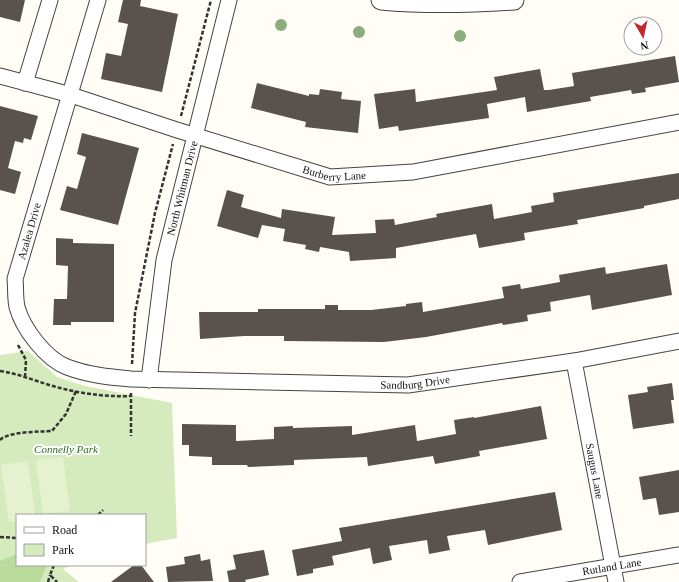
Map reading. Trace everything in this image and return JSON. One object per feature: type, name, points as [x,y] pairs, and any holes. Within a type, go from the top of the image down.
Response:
[{"type":"street","points":[[25,83],[50,0]]},
{"type":"street","name":"Azalea Drive","points":[[98,0],[71,95],[27,235],[15,279],[17,307],[26,329],[40,348],[66,367],[98,376],[149,380]]},
{"type":"street","name":"North Whitman Drive","points":[[149,380],[164,260],[229,0]]},
{"type":"street","points":[[381,0],[418,4],[514,0]]},
{"type":"street","name":"Burberry Lane","points":[[0,76],[71,95],[330,177],[413,172],[679,122]]},
{"type":"street","name":"Sandburg Drive","points":[[149,380],[408,385],[574,361],[679,341]]},
{"type":"street","name":"Saugus Lane","points":[[574,361],[616,582]]},
{"type":"street","name":"Rutland Lane","points":[[520,582],[679,555]]},
{"type":"path","points":[[0,371],[76,391],[93,394],[131,396],[131,436]]},
{"type":"path","points":[[0,440],[3,437],[52,431],[66,414],[76,391]]},
{"type":"path","points":[[99,514],[103,510]]},
{"type":"path","points":[[0,537],[16,538]]},
{"type":"path","points":[[48,582],[54,566]]},
{"type":"path","points":[[50,575],[57,582]]},
{"type":"green space","name":"Connelly Park","points":[[28,351],[57,377],[85,386],[172,403],[177,538],[146,544],[146,514],[16,514],[16,566],[70,566],[63,569],[79,582],[0,582],[0,355]]},
{"type":"green space","points":[[63,457],[70,511],[43,514],[36,460]]},
{"type":"green space","points":[[28,461],[35,514],[16,514],[16,521],[9,522],[1,465]]},
{"type":"green space","points":[[16,554],[16,566],[47,566],[40,582],[0,582],[0,561]]},
{"type":"building","points":[[0,0],[25,0],[20,22],[0,17]]},
{"type":"building","points":[[123,0],[141,0],[140,6],[178,14],[162,92],[101,79],[106,53],[121,56],[128,24],[118,22]]},
{"type":"building","points":[[675,56],[679,82],[645,88],[646,92],[632,94],[631,90],[590,97],[591,101],[527,112],[525,97],[487,104],[489,118],[399,131],[398,126],[379,129],[374,94],[415,89],[416,102],[497,90],[494,77],[540,69],[544,90],[549,90],[574,86],[572,73]]},
{"type":"building","points":[[257,83],[309,96],[309,94],[319,95],[320,89],[342,92],[341,99],[361,101],[358,133],[305,127],[306,122],[251,108]]},
{"type":"building","points":[[0,106],[38,116],[31,140],[24,138],[23,143],[15,141],[8,168],[21,172],[15,194],[0,190]]},
{"type":"building","points":[[82,133],[139,148],[118,225],[60,210],[67,186],[77,189],[86,157],[77,154]]},
{"type":"building","points":[[679,173],[679,199],[644,206],[644,208],[577,220],[578,224],[524,233],[525,240],[479,248],[476,234],[396,248],[396,258],[350,261],[349,252],[320,247],[319,252],[305,249],[306,245],[283,241],[285,229],[262,225],[258,238],[217,226],[227,190],[244,195],[241,207],[281,218],[282,209],[335,217],[332,235],[376,233],[375,220],[394,219],[395,225],[437,217],[436,214],[492,204],[494,219],[532,212],[531,206],[554,202],[553,193]]},
{"type":"building","points":[[56,238],[73,239],[73,243],[114,244],[114,322],[71,322],[71,325],[53,325],[54,299],[67,299],[68,266],[56,265]]},
{"type":"building","points":[[667,264],[672,295],[592,310],[590,295],[550,302],[551,311],[527,315],[528,321],[503,325],[502,323],[426,337],[384,342],[284,341],[284,336],[244,336],[200,339],[199,312],[258,312],[258,309],[325,309],[325,305],[338,305],[338,310],[371,310],[406,306],[406,304],[422,302],[423,312],[504,298],[502,287],[520,284],[521,289],[560,282],[559,275],[605,267],[606,274]]},
{"type":"building","points":[[672,383],[674,400],[671,400],[674,423],[633,429],[628,395],[648,392],[647,387]]},
{"type":"building","points":[[541,406],[547,439],[479,451],[480,456],[435,464],[433,456],[368,466],[367,457],[294,460],[294,465],[248,467],[247,465],[212,465],[212,457],[189,456],[189,445],[182,445],[182,424],[236,425],[236,441],[274,439],[274,427],[293,426],[293,428],[352,426],[352,435],[415,425],[417,441],[456,434],[454,420],[474,418]]},
{"type":"building","points":[[679,470],[679,512],[659,515],[656,498],[643,500],[639,477]]},
{"type":"building","points":[[555,492],[562,530],[488,545],[485,530],[447,536],[450,550],[429,554],[427,540],[389,546],[392,560],[373,564],[370,548],[332,556],[334,565],[313,569],[313,573],[297,576],[292,550],[342,541],[339,528]]},
{"type":"building","points":[[264,550],[269,575],[245,580],[246,582],[229,582],[227,571],[236,569],[233,555]]},
{"type":"building","points":[[200,554],[201,561],[210,559],[213,581],[168,582],[166,567],[185,564],[184,557]]},
{"type":"building","points":[[133,566],[142,566],[154,582],[111,582]]}]
